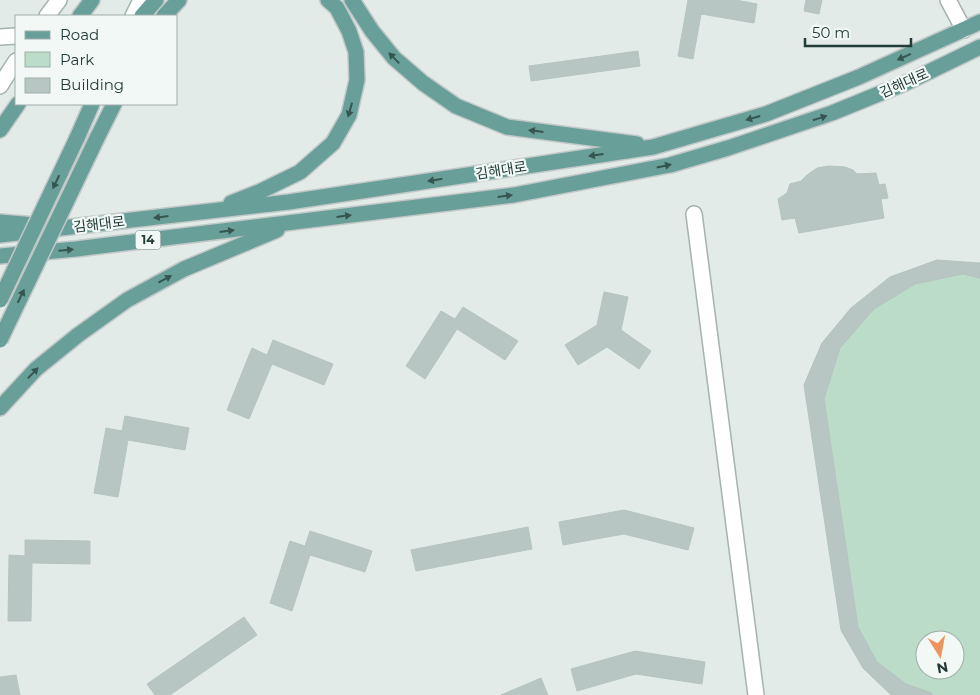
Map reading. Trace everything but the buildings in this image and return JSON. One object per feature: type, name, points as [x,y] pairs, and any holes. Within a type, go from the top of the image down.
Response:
[{"type":"main road","points":[[81,15],[92,0]]},
{"type":"main road","points":[[143,15],[156,0]]},
{"type":"main road","points":[[165,15],[179,0]]},
{"type":"main road","points":[[209,210],[259,192],[300,172],[333,143],[349,115],[357,80],[356,52],[349,31],[337,8],[328,0]]},
{"type":"main road","points":[[352,0],[372,31],[394,58],[456,106],[507,127],[653,147]]},
{"type":"main road","name":"김해대로","points":[[0,235],[289,202],[653,147],[766,114],[859,77],[980,22]]},
{"type":"main road","name":"김해대로","points":[[0,256],[76,249],[514,195],[670,165],[832,114],[908,82],[980,47]]},
{"type":"main road","points":[[0,130],[17,105]]},
{"type":"main road","points":[[0,300],[92,105]]},
{"type":"main road","points":[[0,340],[113,105]]},
{"type":"main road","points":[[0,222],[72,228]]},
{"type":"main road","points":[[0,408],[36,369],[78,334],[127,300],[184,269],[295,222]]},
{"type":"street","points":[[48,15],[59,0]]},
{"type":"street","points":[[134,15],[141,0]]},
{"type":"street","points":[[948,0],[964,30]]},
{"type":"street","points":[[0,37],[15,36]]},
{"type":"street","points":[[0,86],[15,63]]},
{"type":"street","points":[[694,214],[756,695]]},
{"type":"green space","points":[[937,260],[980,263],[980,695],[891,695],[863,668],[841,631],[804,385],[822,343],[851,308],[890,277]]}]
